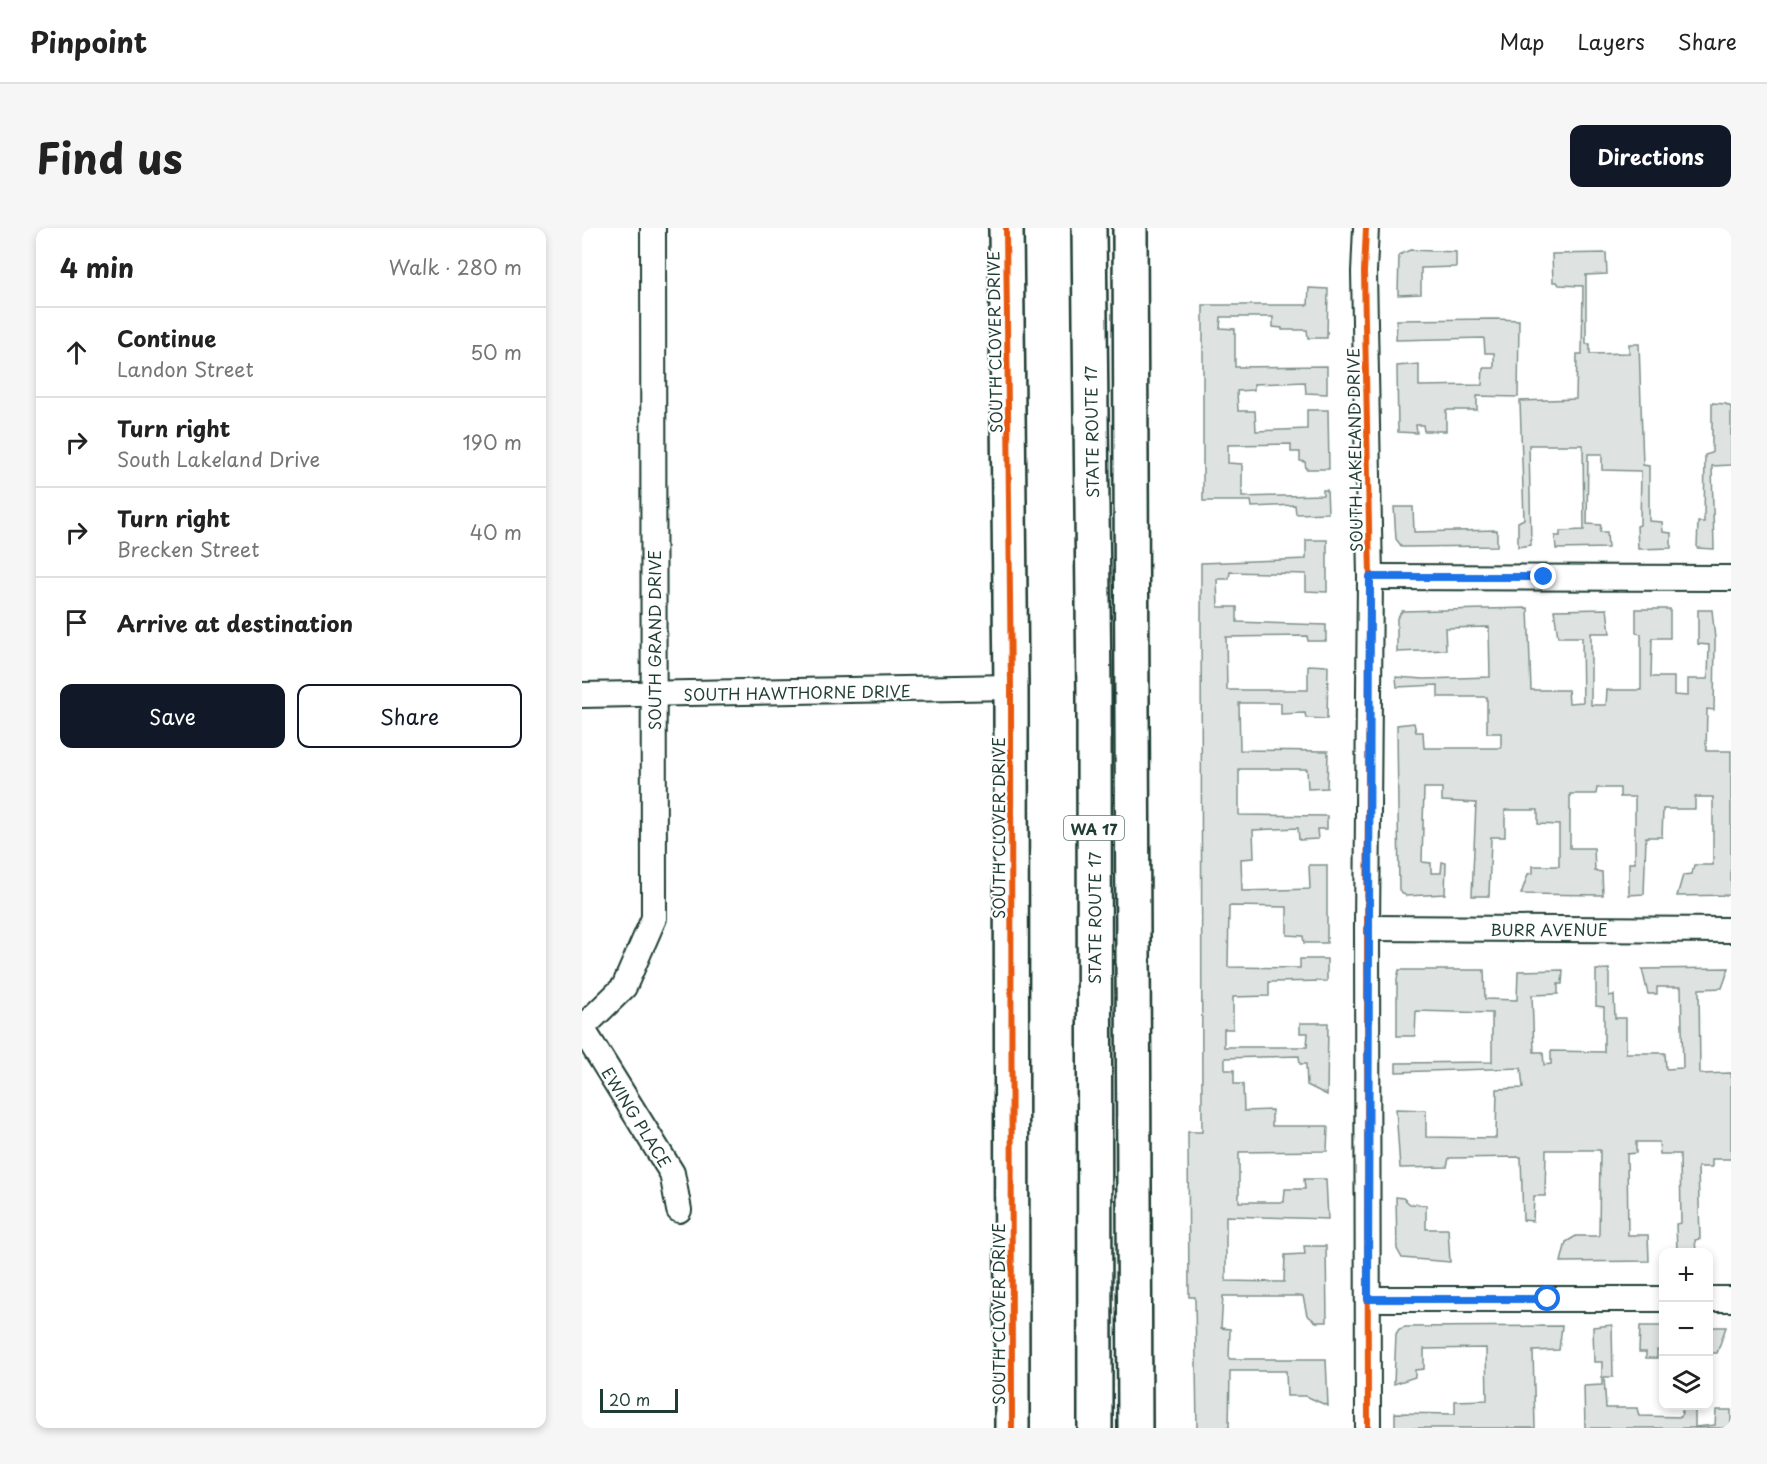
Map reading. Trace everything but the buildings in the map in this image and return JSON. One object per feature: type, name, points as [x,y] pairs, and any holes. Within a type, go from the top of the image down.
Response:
[{"type":"main road","name":"SOUTH CLOVER DRIVE","points":[[1006,228],[1011,687],[1012,1428]]},
{"type":"main road","name":"STATE ROUTE 17","points":[[1089,228],[1094,694],[1095,1428]]},
{"type":"main road","name":"WA 17","points":[[1130,228],[1135,1428]]},
{"type":"street","name":"SOUTH GRAND DRIVE","points":[[582,1028],[624,987],[654,918],[653,228]]},
{"type":"street","name":"SOUTH LAKELAND DRIVE","points":[[1366,228],[1364,272],[1370,577],[1367,928],[1368,1428]]},
{"type":"street","points":[[1370,577],[1731,578]]},
{"type":"street","name":"SOUTH HAWTHORNE DRIVE","points":[[582,695],[1011,687]]},
{"type":"street","name":"BURR AVENUE","points":[[1367,928],[1731,930]]},
{"type":"street","name":"EWING PLACE","points":[[582,1028],[672,1173],[679,1210]]},
{"type":"street","points":[[1368,1299],[1659,1299]]},
{"type":"street","points":[[1713,1299],[1731,1299]]},
{"type":"shaded area","points":[[1410,250],[1456,252],[1456,267],[1421,268],[1421,294],[1398,295],[1399,255]]},
{"type":"shaded area","points":[[1606,253],[1607,274],[1586,275],[1586,344],[1590,344],[1590,354],[1629,353],[1629,344],[1639,344],[1643,465],[1649,466],[1649,521],[1662,522],[1663,532],[1671,533],[1671,548],[1638,549],[1637,526],[1640,525],[1641,471],[1602,470],[1602,454],[1588,454],[1587,524],[1601,525],[1600,532],[1607,532],[1608,548],[1556,549],[1555,536],[1560,536],[1560,531],[1584,530],[1583,445],[1529,445],[1531,545],[1518,547],[1518,522],[1524,519],[1520,401],[1576,399],[1577,354],[1582,354],[1583,286],[1559,285],[1553,282],[1552,254]]},
{"type":"shaded area","points":[[1309,288],[1328,289],[1327,338],[1308,338],[1307,330],[1282,330],[1282,328],[1273,327],[1273,317],[1221,317],[1220,328],[1235,329],[1235,367],[1327,366],[1327,394],[1306,393],[1305,382],[1254,384],[1254,390],[1237,391],[1238,411],[1255,411],[1256,431],[1307,429],[1307,410],[1328,410],[1329,469],[1306,469],[1305,462],[1300,461],[1300,452],[1291,452],[1291,444],[1228,445],[1228,463],[1242,464],[1242,497],[1323,495],[1323,490],[1327,490],[1328,513],[1296,514],[1295,505],[1252,507],[1251,501],[1203,501],[1203,305],[1308,305]]},
{"type":"shaded area","points":[[1397,320],[1519,320],[1518,397],[1477,396],[1477,410],[1446,410],[1446,431],[1424,431],[1423,425],[1416,425],[1417,433],[1398,432],[1397,366],[1419,364],[1419,386],[1482,385],[1483,368],[1494,368],[1494,353],[1485,353],[1484,338],[1396,340]]},
{"type":"shaded area","points":[[1712,403],[1726,404],[1731,407],[1731,465],[1712,466],[1714,549],[1697,548],[1698,522],[1704,522],[1705,455],[1712,453]]},
{"type":"shaded area","points":[[1394,507],[1413,507],[1414,532],[1497,530],[1497,546],[1402,547],[1396,539]]},
{"type":"shaded area","points":[[1306,540],[1327,540],[1327,592],[1306,591],[1306,574],[1230,572],[1229,579],[1217,579],[1218,607],[1237,607],[1237,622],[1326,625],[1326,641],[1308,641],[1307,636],[1226,637],[1227,690],[1308,690],[1308,665],[1328,666],[1327,719],[1306,718],[1305,713],[1281,714],[1281,703],[1239,703],[1240,750],[1328,751],[1327,788],[1308,789],[1307,769],[1239,769],[1239,815],[1327,816],[1327,829],[1317,829],[1318,839],[1299,840],[1298,828],[1253,830],[1254,858],[1241,859],[1242,891],[1310,889],[1309,865],[1327,865],[1327,943],[1304,943],[1303,936],[1287,935],[1287,907],[1229,906],[1228,967],[1300,968],[1300,959],[1327,959],[1327,981],[1269,982],[1269,996],[1233,997],[1233,1029],[1224,1029],[1224,1047],[1307,1047],[1308,1033],[1300,1033],[1300,1023],[1328,1023],[1327,1095],[1307,1085],[1306,1064],[1300,1064],[1299,1056],[1225,1058],[1225,1070],[1234,1070],[1234,1084],[1243,1084],[1244,1111],[1272,1110],[1272,1126],[1328,1126],[1327,1151],[1239,1152],[1239,1202],[1284,1202],[1285,1189],[1305,1189],[1304,1179],[1326,1179],[1328,1219],[1226,1216],[1226,1281],[1284,1282],[1285,1255],[1305,1254],[1304,1246],[1326,1246],[1327,1322],[1316,1322],[1307,1315],[1303,1296],[1223,1296],[1221,1328],[1230,1329],[1229,1359],[1326,1359],[1328,1406],[1306,1396],[1287,1396],[1286,1371],[1230,1371],[1229,1428],[1197,1428],[1195,1297],[1189,1297],[1188,1132],[1202,1132],[1201,563],[1306,559]]},
{"type":"shaded area","points":[[1528,608],[1531,690],[1568,690],[1569,703],[1583,702],[1582,637],[1558,637],[1554,610],[1607,609],[1610,633],[1591,633],[1591,705],[1606,705],[1607,690],[1641,690],[1641,634],[1636,633],[1636,609],[1670,609],[1670,638],[1652,638],[1651,677],[1674,677],[1674,695],[1688,696],[1688,679],[1708,679],[1709,645],[1698,644],[1698,610],[1712,610],[1715,639],[1714,710],[1707,709],[1706,751],[1731,751],[1731,895],[1677,896],[1683,875],[1692,874],[1694,865],[1713,865],[1713,797],[1695,797],[1695,809],[1663,809],[1662,837],[1646,837],[1644,894],[1629,895],[1629,863],[1635,863],[1635,797],[1620,797],[1620,788],[1597,788],[1596,794],[1570,794],[1570,848],[1594,848],[1595,871],[1602,872],[1603,895],[1521,894],[1528,874],[1533,873],[1533,866],[1559,866],[1559,825],[1538,824],[1538,810],[1505,810],[1505,837],[1491,837],[1489,896],[1472,896],[1476,803],[1442,801],[1442,788],[1424,788],[1422,862],[1431,863],[1431,873],[1441,873],[1442,862],[1446,863],[1445,894],[1406,896],[1399,890],[1397,725],[1414,723],[1416,732],[1423,732],[1424,748],[1501,748],[1501,733],[1487,733],[1487,697],[1438,697],[1438,685],[1397,687],[1396,677],[1424,679],[1490,677],[1489,627],[1445,628],[1446,650],[1397,652],[1397,618],[1402,611]]},
{"type":"shaded area","points":[[1729,968],[1722,988],[1699,989],[1700,1074],[1731,1073],[1731,1159],[1712,1159],[1712,1167],[1698,1167],[1700,1239],[1695,1240],[1696,1248],[1677,1248],[1676,1224],[1681,1223],[1680,1154],[1660,1154],[1659,1142],[1636,1142],[1636,1153],[1627,1154],[1628,1235],[1648,1235],[1649,1261],[1561,1262],[1566,1242],[1576,1236],[1599,1236],[1600,1150],[1546,1150],[1545,1196],[1534,1196],[1533,1221],[1523,1220],[1521,1157],[1449,1158],[1447,1167],[1400,1168],[1396,1109],[1426,1110],[1426,1137],[1496,1138],[1497,1089],[1523,1088],[1521,1068],[1396,1072],[1396,1063],[1492,1062],[1492,1013],[1416,1011],[1415,1036],[1397,1036],[1399,970],[1484,970],[1485,999],[1517,1000],[1518,971],[1563,970],[1562,984],[1558,984],[1558,994],[1532,995],[1534,1052],[1543,1052],[1544,1065],[1551,1064],[1551,1051],[1604,1052],[1604,1007],[1596,1006],[1596,970],[1609,969],[1609,996],[1614,995],[1615,1018],[1626,1018],[1626,1053],[1665,1053],[1666,1069],[1683,1068],[1681,987],[1657,987],[1657,994],[1648,994],[1642,969]]},
{"type":"shaded area","points":[[1396,1197],[1403,1198],[1410,1204],[1426,1205],[1426,1229],[1448,1229],[1450,1262],[1402,1258],[1397,1249]]},
{"type":"shaded area","points":[[1612,1325],[1613,1377],[1604,1377],[1606,1408],[1637,1408],[1639,1416],[1681,1417],[1682,1410],[1695,1410],[1695,1427],[1715,1425],[1716,1410],[1731,1410],[1731,1428],[1585,1428],[1584,1386],[1602,1385],[1602,1362],[1594,1362],[1593,1327]]},
{"type":"shaded area","points":[[1562,1326],[1559,1350],[1533,1351],[1535,1428],[1395,1428],[1395,1413],[1455,1414],[1455,1401],[1487,1400],[1486,1348],[1424,1349],[1424,1369],[1415,1370],[1415,1377],[1394,1384],[1396,1334],[1399,1329],[1405,1327]]},
{"type":"shaded area","points":[[1640,1326],[1659,1326],[1657,1358],[1646,1358],[1646,1352],[1639,1352]]},
{"type":"shaded area","points":[[1713,1327],[1726,1327],[1717,1353],[1713,1353]]},
{"type":"cycle path","points":[[1006,228],[1011,687],[1012,1428]]},
{"type":"cycle path","points":[[1366,228],[1364,272],[1370,577],[1367,928],[1368,1428]]},
{"type":"route","points":[[1544,577],[1370,577],[1367,928],[1368,1299],[1548,1299]]}]
